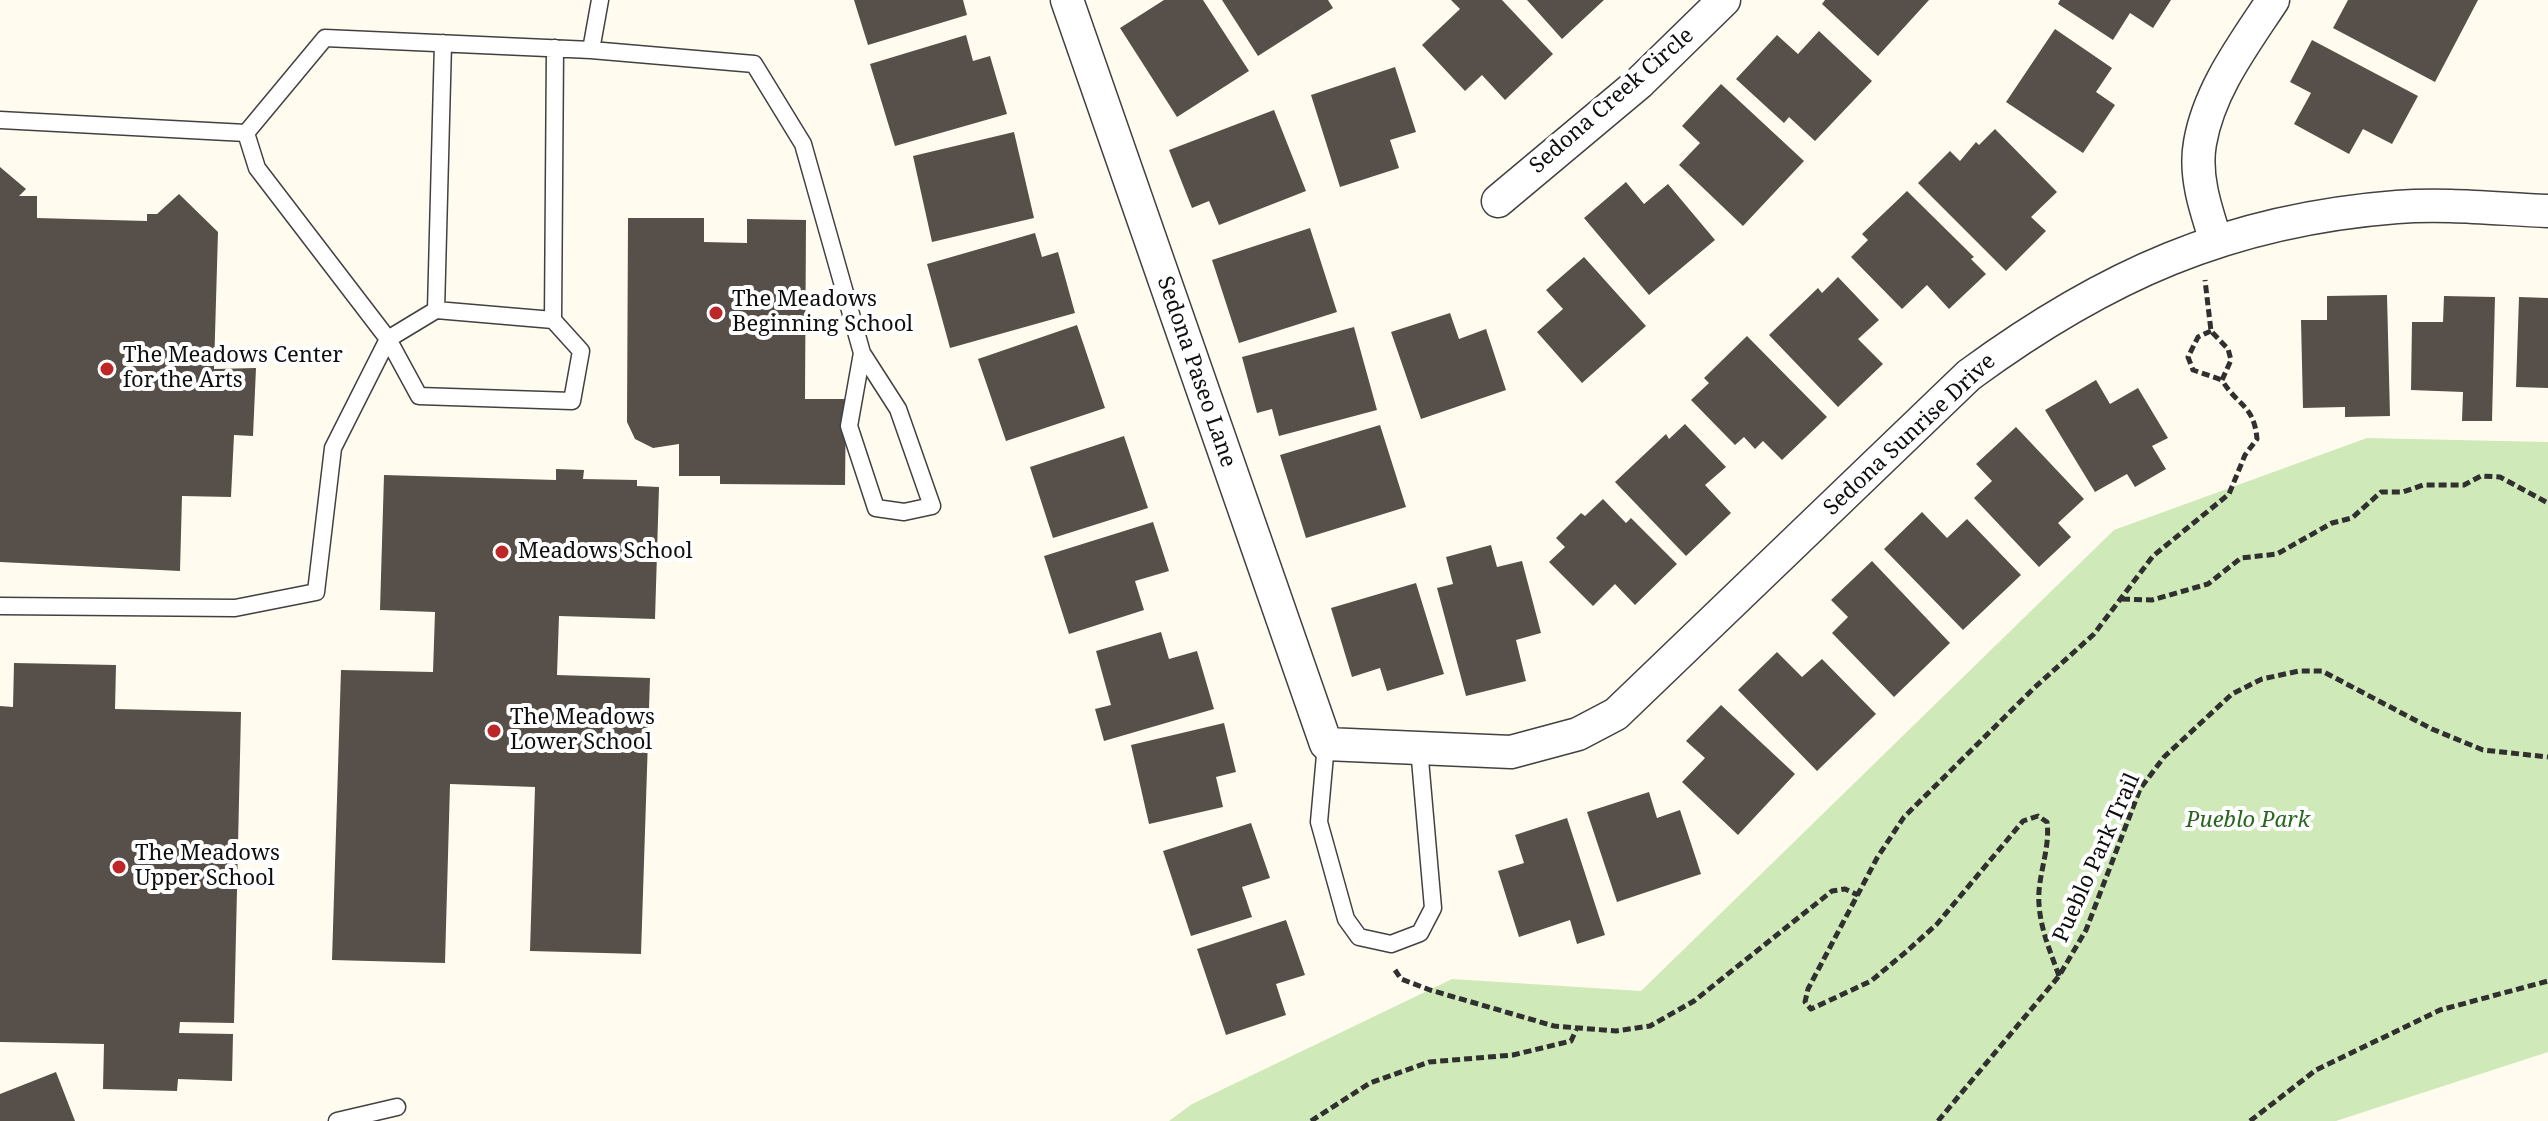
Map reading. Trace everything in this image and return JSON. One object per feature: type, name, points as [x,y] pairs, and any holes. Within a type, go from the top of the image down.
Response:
[{"type":"street","name":"Sedona Paseo Lane","points":[[1067,0],[1326,744]]},
{"type":"street","name":"Sedona Creek Circle","points":[[1498,201],[1639,83],[1724,0]]},
{"type":"street","points":[[2205,245],[2200,144],[2225,71],[2273,0]]},
{"type":"street","name":"Sedona Sunrise Drive","points":[[1326,744],[1511,752],[1578,734],[1616,714],[1969,375],[2034,327],[2107,286],[2205,245],[2312,217],[2400,207],[2548,211]]},
{"type":"lane","points":[[591,50],[600,0]]},
{"type":"lane","points":[[246,133],[325,38],[591,50],[754,64],[803,144],[862,353],[898,409],[932,506],[904,512],[876,508],[849,426],[862,353]]},
{"type":"lane","points":[[436,310],[443,43]]},
{"type":"lane","points":[[246,133],[257,168],[388,339],[419,396],[572,401],[581,351],[553,320],[555,48]]},
{"type":"lane","points":[[0,120],[246,133]]},
{"type":"lane","points":[[0,606],[235,608],[316,592],[333,448],[388,339],[436,310],[553,320]]},
{"type":"lane","points":[[1326,744],[1319,822],[1346,919],[1359,937],[1391,944],[1420,933],[1433,908],[1419,748]]},
{"type":"lane","points":[[337,1121],[397,1107]]},
{"type":"path","points":[[2205,245],[2211,331],[2228,349],[2231,360],[2222,380]]},
{"type":"path","points":[[2059,976],[2040,922],[2039,893],[2049,837],[2047,822],[2038,816],[2023,821],[1937,924],[1871,981],[1811,1009],[1805,1002],[1808,989],[1858,895],[1904,817],[2034,688],[2094,634],[2153,556],[2229,494],[2245,455],[2257,439],[2251,410],[2228,390],[2222,380],[2193,370],[2188,357],[2198,337],[2211,331]]},
{"type":"path","points":[[2121,599],[2152,600],[2208,584],[2241,558],[2277,554],[2332,523],[2352,518],[2381,492],[2403,492],[2423,485],[2464,485],[2481,476],[2500,477],[2548,503]]},
{"type":"path","name":"Pueblo Park Trail","points":[[1938,1121],[2059,976],[2086,930],[2140,789],[2164,757],[2232,694],[2262,679],[2299,671],[2322,671],[2432,729],[2483,750],[2548,757]]},
{"type":"path","points":[[1391,944],[1394,968],[1401,979],[1576,1030],[1616,1031],[1650,1026],[1694,1001],[1832,891],[1845,889],[1858,895]]},
{"type":"path","points":[[2250,1121],[2316,1070],[2440,1010],[2548,981]]},
{"type":"path","points":[[1311,1121],[1370,1083],[1429,1062],[1532,1052],[1571,1041],[1576,1030]]},
{"type":"green space","name":"Pueblo Park","points":[[2367,438],[2548,442],[2548,1052],[2336,1121],[1169,1121],[1192,1104],[1452,979],[1641,991],[2114,530]]},
{"type":"building","points":[[854,0],[963,0],[967,15],[868,45]]},
{"type":"building","points":[[1164,0],[1203,0],[1249,71],[1177,117],[1120,28]]},
{"type":"building","points":[[1222,0],[1328,0],[1333,8],[1258,56]]},
{"type":"building","points":[[1451,0],[1502,0],[1553,54],[1505,100],[1482,75],[1465,91],[1422,45],[1460,9]]},
{"type":"building","points":[[1527,0],[1604,0],[1562,39]]},
{"type":"building","points":[[1825,0],[1929,0],[1878,56],[1822,4]]},
{"type":"building","points":[[2060,0],[2171,0],[2153,28],[2130,13],[2113,40],[2058,4]]},
{"type":"building","points":[[2348,0],[2478,0],[2435,82],[2333,28]]},
{"type":"building","points":[[2055,29],[2112,68],[2096,92],[2115,105],[2083,153],[2006,102]]},
{"type":"building","points":[[1819,31],[1872,81],[1815,141],[1789,117],[1784,123],[1736,79],[1777,35],[1798,54]]},
{"type":"building","points":[[966,35],[973,61],[990,56],[1007,114],[895,146],[870,64]]},
{"type":"building","points":[[2312,40],[2418,96],[2392,144],[2363,129],[2349,154],[2294,124],[2311,93],[2290,82]]},
{"type":"building","points":[[1395,67],[1416,132],[1390,140],[1399,168],[1340,187],[1311,95]]},
{"type":"building","points":[[1721,84],[1804,161],[1743,226],[1679,165],[1700,143],[1682,126]]},
{"type":"building","points":[[1274,110],[1306,191],[1219,225],[1209,201],[1192,208],[1169,150]]},
{"type":"building","points":[[1995,129],[2057,192],[2031,217],[2046,231],[2006,271],[1918,183],[1950,151],[1960,161],[1976,142],[1979,145]]},
{"type":"building","points":[[1014,132],[1034,218],[932,242],[913,156]]},
{"type":"building","name":"The Meadows Center for the Arts","points":[[0,167],[26,189],[19,196],[37,196],[37,218],[147,221],[147,214],[157,214],[179,194],[218,232],[214,369],[256,368],[253,436],[234,435],[231,497],[182,496],[180,571],[0,562]]},
{"type":"building","points":[[1626,182],[1644,204],[1668,184],[1715,240],[1649,295],[1584,218]]},
{"type":"building","points":[[1907,191],[1974,257],[1971,259],[1986,274],[1949,309],[1927,285],[1902,309],[1851,257],[1868,240],[1862,234]]},
{"type":"building","name":"The Meadows Beginning School","points":[[628,218],[704,218],[704,242],[747,243],[747,219],[806,220],[805,399],[846,399],[845,485],[720,484],[720,476],[679,476],[679,444],[653,448],[635,439],[627,422]]},
{"type":"building","points":[[1310,228],[1337,312],[1239,343],[1212,260]]},
{"type":"building","points":[[1035,233],[1042,257],[1058,252],[1075,313],[950,348],[927,264]]},
{"type":"building","points":[[1584,257],[1646,326],[1582,383],[1537,332],[1563,309],[1546,290]]},
{"type":"building","points":[[1838,277],[1879,320],[1858,339],[1883,364],[1838,407],[1769,335],[1818,288],[1822,293]]},
{"type":"building","points":[[2387,295],[2390,416],[2345,417],[2345,407],[2303,408],[2301,320],[2327,320],[2327,296]]},
{"type":"building","points":[[2444,296],[2495,297],[2492,421],[2462,421],[2463,392],[2411,390],[2412,322],[2443,322]]},
{"type":"building","points":[[2519,297],[2548,298],[2548,388],[2516,387]]},
{"type":"building","points":[[1450,313],[1459,339],[1486,329],[1506,390],[1421,419],[1391,332]]},
{"type":"building","points":[[1077,325],[1105,408],[1006,441],[978,359]]},
{"type":"building","points":[[1354,327],[1377,410],[1279,436],[1272,409],[1257,413],[1242,357]]},
{"type":"building","points":[[1747,336],[1827,417],[1782,460],[1763,441],[1755,449],[1744,437],[1735,445],[1691,400],[1709,383],[1704,378]]},
{"type":"building","points":[[2096,380],[2110,404],[2138,388],[2168,438],[2152,446],[2166,469],[2135,487],[2127,474],[2095,492],[2045,410]]},
{"type":"building","points":[[1685,424],[1726,467],[1705,485],[1731,513],[1686,556],[1615,482],[1666,434],[1669,439]]},
{"type":"building","points":[[1380,425],[1406,507],[1306,538],[1280,455]]},
{"type":"building","points":[[2016,427],[2084,499],[2058,523],[2071,537],[2039,567],[1974,498],[1992,481],[1976,464]]},
{"type":"building","points":[[1124,436],[1148,508],[1053,538],[1030,467]]},
{"type":"building","name":"The Meadows Lower School","points":[[556,469],[584,470],[583,479],[637,480],[637,486],[659,487],[655,619],[559,616],[557,675],[650,678],[641,954],[530,951],[535,787],[450,784],[445,963],[332,960],[341,670],[433,672],[435,612],[380,610],[384,475],[556,480]]},
{"type":"building","points":[[1603,499],[1626,523],[1631,518],[1677,564],[1635,605],[1615,584],[1593,606],[1549,562],[1565,547],[1556,538],[1581,513],[1585,516]]},
{"type":"building","points":[[1922,512],[1947,538],[1967,519],[2021,575],[1963,630],[1884,549]]},
{"type":"building","points":[[1153,522],[1169,571],[1135,581],[1144,610],[1069,634],[1044,556]]},
{"type":"building","points":[[1491,545],[1497,567],[1522,561],[1541,633],[1516,640],[1526,681],[1466,696],[1437,588],[1453,584],[1446,557]]},
{"type":"building","points":[[1872,561],[1950,643],[1894,697],[1832,633],[1848,617],[1831,600]]},
{"type":"building","points":[[1416,583],[1444,674],[1387,691],[1380,668],[1352,677],[1331,608]]},
{"type":"building","points":[[1161,632],[1169,659],[1197,651],[1214,709],[1104,741],[1095,709],[1111,705],[1096,651]]},
{"type":"building","points":[[1777,652],[1802,677],[1822,659],[1876,714],[1817,771],[1738,690]]},
{"type":"building","name":"The Meadows Upper School","points":[[14,663],[116,665],[115,709],[241,712],[234,1023],[180,1022],[179,1033],[233,1034],[232,1081],[178,1079],[177,1091],[103,1089],[104,1044],[0,1042],[0,706],[13,707]]},
{"type":"building","points":[[1721,705],[1795,774],[1738,835],[1682,782],[1705,758],[1686,741]]},
{"type":"building","points":[[1224,723],[1236,772],[1216,777],[1223,807],[1149,824],[1131,745]]},
{"type":"building","points":[[1649,792],[1657,818],[1680,810],[1701,874],[1617,902],[1587,812]]},
{"type":"building","points":[[1567,818],[1605,935],[1577,944],[1570,920],[1519,937],[1498,871],[1524,863],[1515,835]]},
{"type":"building","points":[[1251,823],[1270,878],[1242,887],[1252,917],[1191,936],[1163,851]]},
{"type":"building","points":[[1286,920],[1305,975],[1276,984],[1286,1015],[1226,1035],[1197,949]]},
{"type":"building","points":[[56,1072],[75,1121],[0,1121],[0,1094]]},
{"type":"place","name":"The Meadows Beginning School","points":[[716,313]]},
{"type":"place","name":"The Meadows Center for the Arts","points":[[107,369]]},
{"type":"place","name":"Meadows School","points":[[502,552]]},
{"type":"place","name":"The Meadows Lower School","points":[[494,731]]},
{"type":"place","name":"The Meadows Upper School","points":[[119,867]]}]
